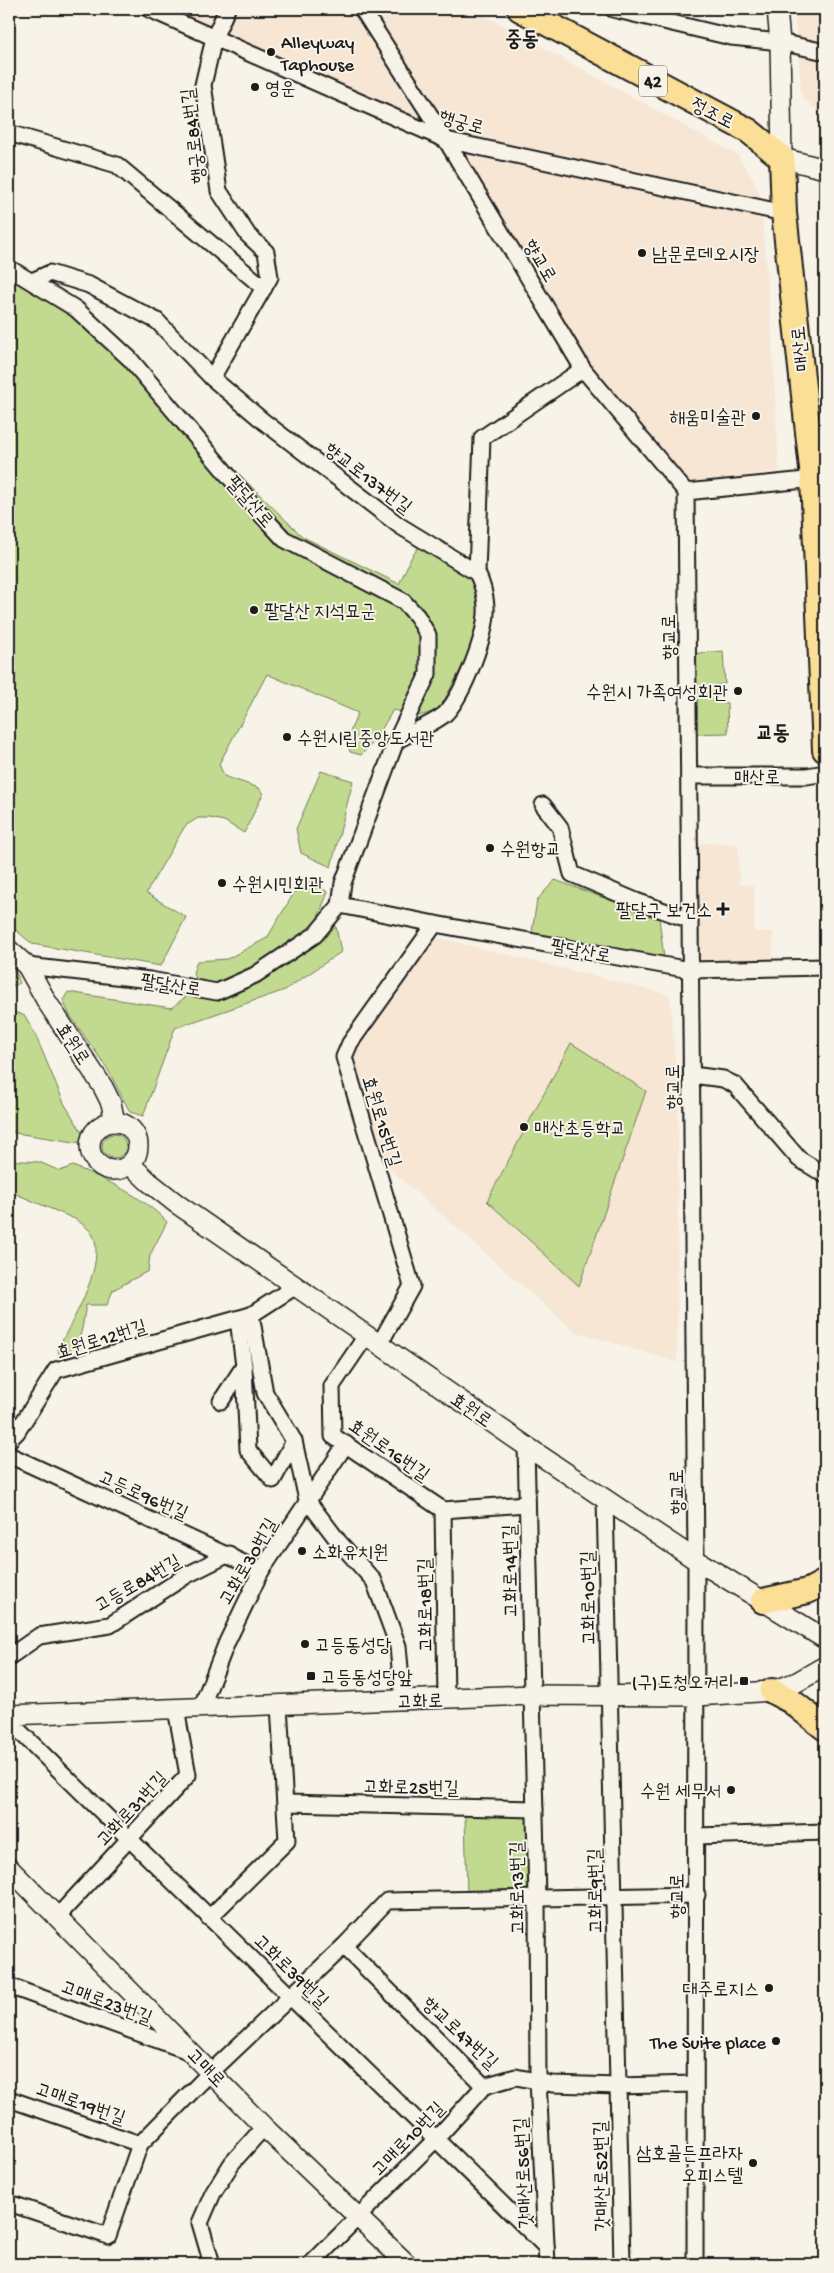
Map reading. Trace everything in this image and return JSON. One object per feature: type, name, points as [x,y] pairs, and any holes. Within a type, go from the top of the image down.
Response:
[{"type":"main road","name":"정조로","points":[[520,9],[749,131],[782,158]]},
{"type":"main road","name":"매산로","points":[[782,158],[784,213],[819,478],[825,750]]},
{"type":"main road","points":[[764,1601],[808,1591],[825,1582]]},
{"type":"main road","points":[[772,1691],[791,1701],[825,1728]]},
{"type":"street","name":"행궁로","points":[[148,9],[446,140],[784,213]]},
{"type":"street","name":"행궁로84번길","points":[[212,378],[270,277],[266,252],[248,234],[218,191],[203,85],[214,38],[228,9]]},
{"type":"street","name":"향교로","points":[[362,9],[446,140],[583,369],[686,492],[696,1560],[695,2264]]},
{"type":"street","points":[[613,9],[731,37],[780,42],[825,52]]},
{"type":"street","name":"매산로","points":[[776,9],[780,42],[782,158]]},
{"type":"street","points":[[9,133],[117,165],[264,288]]},
{"type":"street","name":"정조로","points":[[782,158],[825,169]]},
{"type":"street","name":"팔달산로","points":[[9,268],[76,308],[130,359],[259,512],[284,538],[403,601],[417,616],[428,635],[428,674],[396,741],[343,883],[340,904],[315,935],[255,975],[217,992],[150,980],[27,966]]},
{"type":"street","name":"향교로137번길","points":[[32,280],[50,273],[98,289],[157,321],[212,378],[263,421],[400,526],[477,573]]},
{"type":"street","points":[[396,741],[446,713],[459,692],[481,638],[486,608],[482,583],[477,573],[482,438],[583,369]]},
{"type":"street","points":[[686,492],[819,478]]},
{"type":"street","name":"매산로","points":[[689,776],[807,776],[825,773]]},
{"type":"street","points":[[543,805],[560,827],[572,874],[636,902],[690,920]]},
{"type":"street","name":"팔달산로","points":[[340,904],[435,924],[690,970],[825,967]]},
{"type":"street","name":"효원로15번길","points":[[372,1340],[412,1286],[344,1057],[350,1043],[435,924]]},
{"type":"street","points":[[9,950],[27,966]]},
{"type":"street","name":"효원로","points":[[27,966],[47,1002],[103,1087],[111,1103],[115,1122]]},
{"type":"street","points":[[692,1075],[723,1079],[735,1085],[800,1159],[825,1175]]},
{"type":"street","points":[[115,1122],[127,1125],[137,1137],[138,1153],[130,1164],[121,1169],[106,1169],[94,1159],[90,1144],[97,1130],[103,1125],[115,1122]]},
{"type":"street","name":"효원로","points":[[130,1164],[177,1204],[526,1446],[696,1560],[825,1639]]},
{"type":"street","name":"효원로12번길","points":[[9,1440],[17,1432],[56,1370],[245,1317],[296,1286]]},
{"type":"street","points":[[245,1317],[244,1366],[248,1450],[273,1480],[294,1441]]},
{"type":"street","points":[[245,1317],[265,1393],[294,1441],[307,1500],[339,1542],[374,1581],[398,1646],[403,1701]]},
{"type":"street","name":"효원로16번길","points":[[372,1340],[332,1386],[334,1436],[443,1510]]},
{"type":"street","points":[[221,1400],[244,1366]]},
{"type":"street","name":"고화로30번길","points":[[201,1708],[227,1642],[261,1571],[346,1444]]},
{"type":"street","name":"고화로14번길","points":[[526,1446],[532,1695]]},
{"type":"street","name":"고등로96번길","points":[[9,1455],[229,1554],[261,1571]]},
{"type":"street","name":"고화로10번길","points":[[605,1499],[610,1696]]},
{"type":"street","points":[[443,1510],[527,1504]]},
{"type":"street","name":"고화로18번길","points":[[443,1510],[446,1699]]},
{"type":"street","name":"고등로84번길","points":[[9,1657],[39,1636],[110,1625],[188,1575],[229,1554]]},
{"type":"street","name":"고화로","points":[[9,1715],[532,1695],[696,1696],[772,1691],[797,1682],[825,1666]]},
{"type":"street","name":"고화로13번길","points":[[532,1695],[537,1898],[538,2080]]},
{"type":"street","name":"고화로9번길","points":[[610,1696],[618,2086]]},
{"type":"street","points":[[210,1918],[287,1841],[279,1705]]},
{"type":"street","name":"고화로31번길","points":[[57,1916],[188,1775],[176,1709]]},
{"type":"street","name":"고화로39번길","points":[[9,1721],[546,2247]]},
{"type":"street","name":"고화로25번길","points":[[286,1803],[535,1809]]},
{"type":"street","points":[[696,1836],[825,1832]]},
{"type":"street","name":"고매로","points":[[9,1868],[264,2127],[407,2264]]},
{"type":"street","points":[[537,1898],[697,1895]]},
{"type":"street","name":"고매로19번길","points":[[9,2203],[108,2236],[140,2144],[211,2072],[344,1946],[387,1901],[537,1898]]},
{"type":"street","name":"향교로47번길","points":[[344,1946],[484,2086],[516,2077],[552,2084],[618,2086],[694,2084]]},
{"type":"street","name":"고매로23번길","points":[[9,1986],[192,2053]]},
{"type":"street","name":"갓매산로56번길","points":[[538,2080],[547,2264]]},
{"type":"street","name":"고매로10번길","points":[[311,2264],[436,2139],[484,2086]]},
{"type":"street","name":"갓매산로52번길","points":[[618,2086],[622,2264]]},
{"type":"street","name":"고매로19번길","points":[[9,2099],[140,2144]]},
{"type":"street","points":[[212,2264],[200,2223],[213,2193],[232,2163],[264,2127]]},
{"type":"shaded area","name":"남문로데오시장","points":[[171,9],[473,9],[737,155],[753,179],[760,195],[771,323],[779,471],[687,484],[589,366],[447,138],[206,28]]},
{"type":"shaded area","points":[[794,9],[825,9],[825,118],[802,97]]},
{"type":"shaded area","points":[[825,311],[825,370],[817,312]]},
{"type":"shaded area","name":"팔달구 보건소","points":[[692,843],[738,844],[739,885],[754,885],[754,932],[773,932],[773,961],[692,959]]},
{"type":"shaded area","name":"매산초등학교","points":[[431,936],[670,995],[678,1096],[677,1362],[574,1331],[391,1170],[381,1158],[346,1057]]},
{"type":"green space","points":[[9,280],[22,285],[83,322],[303,537],[399,584],[411,558],[420,545],[480,583],[477,633],[462,667],[439,710],[419,716],[393,710],[374,742],[361,755],[350,752],[347,738],[358,713],[267,674],[219,764],[224,776],[259,788],[263,794],[244,833],[224,821],[198,818],[185,826],[146,893],[186,917],[161,966],[32,944],[9,924]]},
{"type":"green space","points":[[723,651],[725,684],[714,685],[714,702],[727,703],[728,733],[692,734],[690,654]]},
{"type":"green space","points":[[321,771],[353,781],[331,867],[301,853],[296,829]]},
{"type":"green space","points":[[303,878],[328,892],[317,920],[297,942],[216,989],[201,986],[193,973],[197,961],[227,959],[267,938]]},
{"type":"green space","points":[[555,880],[659,918],[664,958],[531,938],[537,900]]},
{"type":"green space","points":[[336,927],[341,952],[285,990],[175,1028],[143,1116],[130,1112],[107,1068],[69,1014],[63,1000],[68,992],[171,1008],[188,995],[227,994],[283,965]]},
{"type":"green space","points":[[9,966],[17,974],[20,983],[11,987],[9,986]]},
{"type":"green space","points":[[9,1010],[25,1016],[35,1034],[64,1103],[86,1139],[81,1143],[9,1132]]},
{"type":"green space","points":[[571,1043],[646,1091],[579,1286],[487,1201]]},
{"type":"green space","points":[[114,1134],[119,1135],[125,1141],[125,1151],[119,1157],[114,1158],[109,1157],[103,1151],[102,1146],[103,1141],[109,1135]]},
{"type":"green space","points":[[9,1160],[39,1162],[60,1171],[73,1166],[135,1196],[167,1222],[150,1255],[148,1271],[113,1290],[107,1305],[86,1305],[80,1336],[68,1353],[60,1358],[58,1349],[78,1311],[90,1282],[96,1254],[94,1237],[90,1231],[75,1219],[9,1191]]},
{"type":"green space","points":[[528,1815],[528,1894],[467,1895],[465,1816]]},
{"type":"place","name":"Alleyway Taphouse","points":[[271,52]]},
{"type":"place","name":"영운","points":[[255,87]]},
{"type":"place","name":"남문로데오시장","points":[[642,253]]},
{"type":"place","name":"해움미술관","points":[[756,416]]},
{"type":"place","name":"팔달산 지석묘군","points":[[254,610]]},
{"type":"place","name":"수원시 가족여성회관","points":[[738,691]]},
{"type":"place","name":"수원시립중앙도서관","points":[[287,737]]},
{"type":"place","name":"수원항교","points":[[490,848]]},
{"type":"place","name":"수원시민회관","points":[[222,883]]},
{"type":"place","name":"팔달구 보건소","points":[[723,909]]},
{"type":"place","name":"매산초등학교","points":[[524,1127]]},
{"type":"place","name":"소화유치원","points":[[302,1551]]},
{"type":"place","name":"고등동성당","points":[[305,1644]]},
{"type":"place","name":"고등동성당앞","points":[[311,1676]]},
{"type":"place","name":"(구)도청오거리","points":[[744,1681]]},
{"type":"place","name":"수원 세무서","points":[[731,1790]]},
{"type":"place","name":"대주로지스","points":[[769,1988]]},
{"type":"place","name":"The Suite place","points":[[776,2041]]},
{"type":"place","name":"삼호골든프라자 오피스텔","points":[[753,2163]]},
{"type":"district","name":"중동","points":[[522,38]]},
{"type":"district","name":"교동","points":[[773,732]]}]
